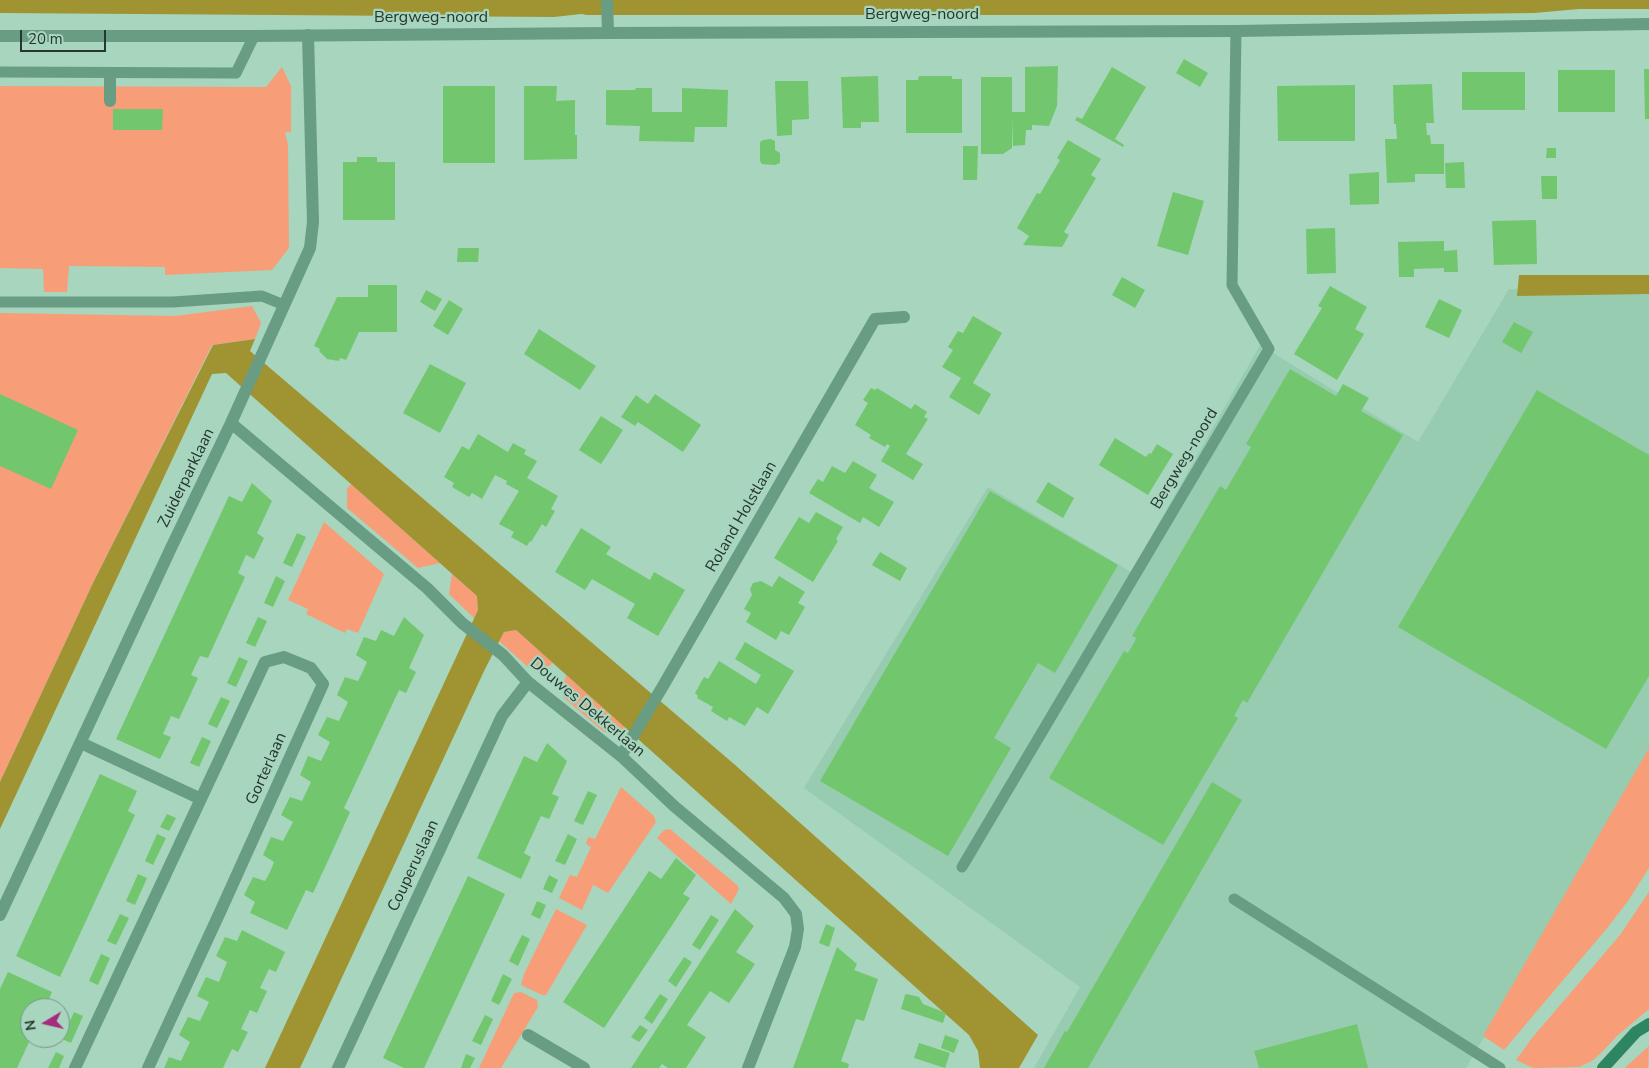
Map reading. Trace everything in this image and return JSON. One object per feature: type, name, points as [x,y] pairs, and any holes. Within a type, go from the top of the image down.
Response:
[{"type":"main road","points":[[1602,1068],[1636,1032],[1649,1024]]},
{"type":"street","points":[[607,0],[608,33]]},
{"type":"street","name":"Bergweg-noord","points":[[0,36],[1236,31],[1649,24]]},
{"type":"street","name":"Zuiderparklaan","points":[[0,915],[243,398],[310,248],[313,222],[308,35]]},
{"type":"street","points":[[110,73],[110,101]]},
{"type":"street","name":"Roland Holstlaan","points":[[621,756],[875,319],[904,317]]},
{"type":"street","name":"Douwes Dekkerlaan","points":[[231,423],[427,588],[462,623],[503,655],[528,682],[621,756],[674,806],[784,898],[796,914],[798,930],[795,947],[748,1068]]},
{"type":"street","name":"Gorterlaan","points":[[75,1068],[265,662],[284,657],[311,668],[323,684],[148,1068]]},
{"type":"street","name":"Couperuslaan","points":[[338,1068],[502,716],[528,682]]},
{"type":"street","points":[[81,743],[201,799]]},
{"type":"street","points":[[528,1035],[584,1068]]},
{"type":"lane","name":"Bergweg-noord","points":[[962,868],[1269,348],[1232,285],[1236,31]]},
{"type":"lane","points":[[0,72],[236,73],[254,36]]},
{"type":"lane","points":[[0,302],[173,302],[262,296],[284,305]]},
{"type":"lane","points":[[1234,900],[1500,1068]]},
{"type":"shaded area","points":[[0,0],[600,0],[599,12],[554,17],[0,13]]},
{"type":"shaded area","points":[[621,0],[1649,0],[1649,9],[1579,9],[1534,13],[1372,15],[648,15],[624,14]]},
{"type":"shaded area","points":[[282,67],[291,86],[291,132],[285,132],[288,144],[289,248],[272,270],[165,275],[165,267],[69,266],[67,292],[44,292],[43,269],[0,268],[0,86],[266,87]]},
{"type":"shaded area","points":[[1519,275],[1649,275],[1649,294],[1517,296]]},
{"type":"shaded area","points":[[1509,289],[1649,293],[1649,753],[1466,1068],[1034,1068],[1080,987],[804,788],[988,487],[1131,572],[1260,345],[1418,442]]},
{"type":"shaded area","points":[[252,306],[261,323],[255,339],[212,345],[94,581],[0,782],[0,313],[175,316]]},
{"type":"shaded area","points":[[255,339],[250,351],[734,764],[1038,1035],[1019,1068],[980,1068],[978,1051],[969,1035],[516,630],[504,632],[485,669],[300,1068],[265,1068],[478,610],[477,596],[226,373],[212,374],[0,829],[0,782],[94,581],[213,345]]},
{"type":"shaded area","points":[[351,484],[440,563],[418,568],[347,508],[347,489]]},
{"type":"shaded area","points":[[324,522],[384,574],[358,633],[347,629],[345,633],[306,614],[308,609],[288,600]]},
{"type":"shaded area","points":[[452,574],[477,596],[478,610],[474,618],[449,594]]},
{"type":"shaded area","points":[[516,630],[553,663],[549,666],[528,667],[499,641],[504,632]]},
{"type":"shaded area","points":[[566,675],[626,728],[619,734],[604,732],[564,698],[562,689]]},
{"type":"shaded area","points":[[1649,748],[1649,868],[1628,901],[1608,927],[1504,1050],[1483,1036]]},
{"type":"shaded area","points":[[621,787],[654,816],[656,822],[608,893],[593,885],[582,910],[559,898],[570,875],[577,877],[591,847],[586,844],[588,837],[595,839]]},
{"type":"shaded area","points":[[670,829],[737,885],[739,889],[731,904],[657,838],[664,830]]},
{"type":"shaded area","points":[[1649,892],[1649,1009],[1617,1036],[1592,1061],[1579,1067],[1533,1068],[1516,1060],[1532,1038],[1620,935]]},
{"type":"shaded area","points":[[556,909],[587,925],[546,995],[542,995],[521,985],[524,974]]},
{"type":"shaded area","points":[[521,992],[537,1000],[538,1007],[501,1068],[479,1068],[514,993]]},
{"type":"shaded area","points":[[1649,1046],[1648,1068],[1625,1068],[1629,1064]]},
{"type":"building","points":[[1184,59],[1208,73],[1200,87],[1176,73]]},
{"type":"building","points":[[1058,66],[1057,106],[1049,126],[1032,125],[1032,130],[1026,130],[1025,145],[1013,146],[1012,119],[1012,148],[1003,154],[981,154],[981,77],[1012,77],[1012,112],[1025,112],[1025,67]]},
{"type":"building","points":[[1112,67],[1146,87],[1115,139],[1124,145],[1123,147],[1075,120],[1077,117],[1082,119]]},
{"type":"building","points":[[1644,69],[1649,69],[1649,119],[1645,119]]},
{"type":"building","points":[[1558,70],[1615,70],[1615,112],[1558,112]]},
{"type":"building","points":[[1462,72],[1525,72],[1525,110],[1462,110]]},
{"type":"building","points":[[878,76],[879,122],[861,122],[861,128],[843,128],[841,77]]},
{"type":"building","points":[[919,76],[952,76],[952,79],[962,79],[962,133],[906,133],[906,80],[918,80]]},
{"type":"building","points":[[775,81],[808,81],[809,119],[792,120],[792,135],[777,136]]},
{"type":"building","points":[[1432,84],[1434,123],[1426,123],[1427,135],[1430,135],[1431,144],[1444,144],[1444,174],[1415,174],[1415,182],[1387,183],[1385,139],[1397,139],[1396,124],[1394,124],[1393,85]]},
{"type":"building","points":[[1355,85],[1355,141],[1278,141],[1277,86]]},
{"type":"building","points":[[443,86],[495,86],[495,163],[443,163]]},
{"type":"building","points":[[524,86],[557,86],[556,101],[575,100],[577,159],[524,160]]},
{"type":"building","points":[[636,88],[652,88],[652,112],[682,112],[682,88],[728,90],[727,127],[695,127],[694,142],[639,141],[640,126],[606,125],[606,90],[635,90]]},
{"type":"building","points":[[113,109],[163,109],[162,130],[113,130]]},
{"type":"building","points":[[771,139],[775,141],[775,150],[780,153],[780,163],[775,165],[762,164],[760,161],[760,142]]},
{"type":"building","points":[[1068,140],[1101,159],[1091,175],[1096,178],[1064,232],[1069,235],[1062,247],[1023,245],[1029,236],[1017,228],[1037,193],[1040,194],[1060,160],[1057,158]]},
{"type":"building","points":[[963,146],[978,146],[977,180],[963,180]]},
{"type":"building","points":[[1547,148],[1556,148],[1556,158],[1546,158]]},
{"type":"building","points":[[357,157],[377,157],[377,162],[395,162],[395,220],[343,220],[343,162],[357,162]]},
{"type":"building","points":[[1464,162],[1465,188],[1446,188],[1445,163]]},
{"type":"building","points":[[1379,172],[1379,204],[1350,205],[1349,174]]},
{"type":"building","points":[[1541,176],[1557,176],[1557,199],[1542,199]]},
{"type":"building","points":[[1173,192],[1204,201],[1188,255],[1157,246]]},
{"type":"building","points":[[1536,220],[1537,264],[1494,265],[1492,221]]},
{"type":"building","points":[[1335,228],[1336,273],[1307,274],[1306,229]]},
{"type":"building","points":[[1444,241],[1444,251],[1457,250],[1458,272],[1444,272],[1444,268],[1414,269],[1414,277],[1399,277],[1398,242]]},
{"type":"building","points":[[458,248],[479,248],[478,262],[457,262]]},
{"type":"building","points":[[1122,277],[1145,290],[1135,308],[1112,295]]},
{"type":"building","points":[[368,285],[397,285],[397,332],[359,332],[346,360],[340,358],[339,361],[327,359],[319,351],[320,349],[314,346],[337,297],[368,297]]},
{"type":"building","points":[[1330,286],[1367,307],[1355,329],[1364,334],[1337,380],[1294,354],[1322,308],[1318,306]]},
{"type":"building","points":[[426,290],[442,299],[435,311],[420,302]]},
{"type":"building","points":[[1439,299],[1462,310],[1449,338],[1425,327]]},
{"type":"building","points":[[449,300],[463,309],[448,335],[433,326]]},
{"type":"building","points":[[973,316],[1002,333],[973,383],[991,394],[979,415],[949,397],[961,378],[942,367],[953,350],[948,347],[958,331],[963,333]]},
{"type":"building","points":[[1514,322],[1533,332],[1521,353],[1502,342]]},
{"type":"building","points":[[539,329],[596,366],[580,390],[524,354]]},
{"type":"building","points":[[430,364],[466,383],[440,433],[403,413]]},
{"type":"building","points":[[1290,369],[1336,396],[1343,384],[1369,398],[1361,411],[1403,435],[1247,703],[1243,700],[1234,716],[1238,718],[1163,845],[1049,778],[1124,651],[1128,653],[1136,638],[1132,636],[1220,486],[1226,490],[1251,447],[1246,444]]},
{"type":"building","points":[[871,388],[875,390],[877,388],[911,409],[915,404],[927,412],[924,417],[928,419],[906,454],[923,464],[913,480],[881,461],[890,446],[887,444],[885,447],[869,438],[871,435],[855,425],[868,403],[863,400]]},
{"type":"building","points":[[1537,390],[1649,455],[1649,676],[1606,749],[1398,627]]},
{"type":"building","points":[[0,394],[78,430],[51,489],[0,466]]},
{"type":"building","points":[[655,394],[701,425],[683,452],[638,422],[635,426],[621,417],[636,395],[648,404]]},
{"type":"building","points":[[601,416],[623,430],[601,464],[579,450]]},
{"type":"building","points":[[478,434],[508,452],[513,443],[526,450],[524,454],[537,461],[527,478],[558,496],[551,509],[555,511],[546,527],[542,524],[527,546],[511,537],[514,532],[499,524],[519,491],[506,484],[507,481],[495,475],[482,499],[472,493],[469,497],[452,487],[454,483],[444,477],[462,446],[469,450]]},
{"type":"building","points":[[1115,438],[1146,457],[1149,453],[1151,454],[1157,444],[1173,454],[1148,495],[1099,465]]},
{"type":"building","points":[[853,461],[877,475],[869,488],[894,502],[879,527],[863,517],[860,523],[809,493],[818,479],[823,482],[832,466],[845,473]]},
{"type":"building","points":[[1048,482],[1074,498],[1063,518],[1036,502]]},
{"type":"building","points":[[252,483],[272,501],[257,533],[264,538],[254,559],[246,555],[238,573],[245,577],[208,658],[200,656],[191,675],[198,678],[179,719],[171,716],[163,734],[171,737],[160,759],[116,739],[229,496],[242,502]]},
{"type":"building","points":[[990,491],[1118,565],[1055,673],[1038,663],[994,738],[1011,748],[948,856],[820,781]]},
{"type":"building","points":[[816,512],[843,527],[836,539],[838,541],[813,582],[774,558],[799,517],[809,523]]},
{"type":"building","points":[[581,528],[611,547],[606,554],[650,580],[654,572],[685,590],[658,636],[627,618],[635,604],[592,579],[585,590],[555,572]]},
{"type":"building","points":[[297,533],[306,537],[292,567],[283,563]]},
{"type":"building","points":[[880,552],[907,568],[900,581],[872,565]]},
{"type":"building","points":[[276,576],[285,581],[273,607],[264,603]]},
{"type":"building","points":[[779,576],[805,592],[798,603],[805,607],[789,635],[781,631],[776,640],[746,622],[751,613],[744,609],[752,595],[750,589],[753,583],[761,581],[772,587]]},
{"type":"building","points":[[258,617],[267,621],[255,647],[246,643]]},
{"type":"building","points":[[404,617],[424,635],[409,668],[416,672],[406,693],[399,690],[344,808],[350,812],[313,893],[306,890],[287,930],[250,913],[255,902],[244,895],[253,877],[265,881],[270,872],[274,862],[263,855],[271,837],[283,841],[293,822],[281,815],[290,797],[302,801],[311,782],[300,775],[308,756],[321,761],[326,751],[330,742],[318,735],[327,717],[339,721],[348,702],[337,695],[345,677],[358,681],[363,671],[367,662],[356,655],[364,637],[376,641],[381,630],[394,636]]},
{"type":"building","points":[[745,642],[794,671],[768,714],[757,707],[745,726],[729,717],[727,721],[711,711],[713,707],[697,698],[698,696],[695,693],[704,677],[708,679],[719,661],[756,684],[761,675],[735,659]]},
{"type":"building","points":[[239,657],[248,661],[236,687],[227,683]]},
{"type":"building","points":[[221,697],[230,701],[217,728],[208,724]]},
{"type":"building","points":[[202,737],[211,741],[199,767],[190,763]]},
{"type":"building","points":[[547,743],[567,761],[552,794],[559,797],[549,819],[541,816],[524,853],[531,857],[521,879],[477,858],[524,756],[537,762]]},
{"type":"building","points":[[100,774],[137,791],[128,811],[135,815],[60,977],[16,956]]},
{"type":"building","points":[[1212,782],[1242,800],[1088,1068],[1044,1068],[1065,1031],[1067,1032]]},
{"type":"building","points":[[588,791],[597,795],[583,825],[574,821]]},
{"type":"building","points":[[167,814],[176,818],[169,831],[160,827]]},
{"type":"building","points":[[157,834],[166,838],[153,865],[145,861]]},
{"type":"building","points":[[568,834],[577,839],[565,865],[555,861]]},
{"type":"building","points":[[676,858],[696,875],[683,894],[690,898],[604,1028],[563,1002],[649,871],[661,879]]},
{"type":"building","points":[[138,874],[147,878],[135,905],[126,901]]},
{"type":"building","points":[[549,875],[558,880],[552,893],[543,889]]},
{"type":"building","points":[[468,876],[505,894],[424,1068],[404,1068],[383,1058]]},
{"type":"building","points":[[537,901],[546,905],[540,919],[531,915]]},
{"type":"building","points":[[735,909],[754,926],[736,952],[755,964],[729,1003],[710,991],[687,1025],[706,1037],[686,1068],[668,1068],[662,1064],[659,1068],[631,1068]]},
{"type":"building","points":[[120,914],[129,918],[116,945],[107,941]]},
{"type":"building","points":[[711,915],[719,920],[700,950],[692,945]]},
{"type":"building","points":[[826,924],[835,928],[829,947],[819,943]]},
{"type":"building","points":[[242,930],[285,952],[276,972],[269,969],[260,988],[267,991],[257,1013],[250,1010],[241,1029],[248,1032],[238,1052],[232,1049],[223,1068],[164,1068],[169,1057],[181,1061],[190,1042],[179,1035],[188,1017],[200,1021],[209,1002],[197,996],[206,977],[219,982],[227,962],[216,956],[225,937],[237,941]]},
{"type":"building","points":[[522,935],[530,939],[518,966],[509,961]]},
{"type":"building","points":[[837,947],[857,964],[854,970],[878,979],[864,1021],[856,1019],[841,1061],[849,1064],[848,1068],[793,1068]]},
{"type":"building","points":[[101,954],[110,958],[98,985],[89,981]]},
{"type":"building","points":[[684,957],[692,962],[676,987],[668,981]]},
{"type":"building","points":[[8,972],[52,992],[49,998],[20,998],[20,1048],[26,1048],[17,1068],[0,1068],[0,989]]},
{"type":"building","points":[[503,974],[512,979],[499,1005],[491,1001]]},
{"type":"building","points":[[660,994],[668,999],[652,1024],[644,1018]]},
{"type":"building","points":[[907,994],[919,997],[923,1004],[946,1013],[943,1023],[901,1009]]},
{"type":"building","points":[[74,1012],[83,1016],[71,1043],[70,1043],[70,1021]]},
{"type":"building","points":[[485,1015],[493,1019],[481,1045],[472,1041]]},
{"type":"building","points":[[1357,1024],[1368,1068],[1259,1068],[1254,1051]]},
{"type":"building","points":[[640,1025],[648,1030],[639,1042],[631,1037]]},
{"type":"building","points":[[945,1035],[959,1040],[954,1053],[941,1048]]},
{"type":"building","points":[[919,1043],[950,1053],[945,1068],[914,1058]]},
{"type":"building","points":[[56,1052],[64,1056],[59,1068],[48,1068]]},
{"type":"building","points":[[466,1054],[475,1058],[470,1068],[461,1068]]},
{"type":"waterway","points":[[587,0],[662,0]]}]
